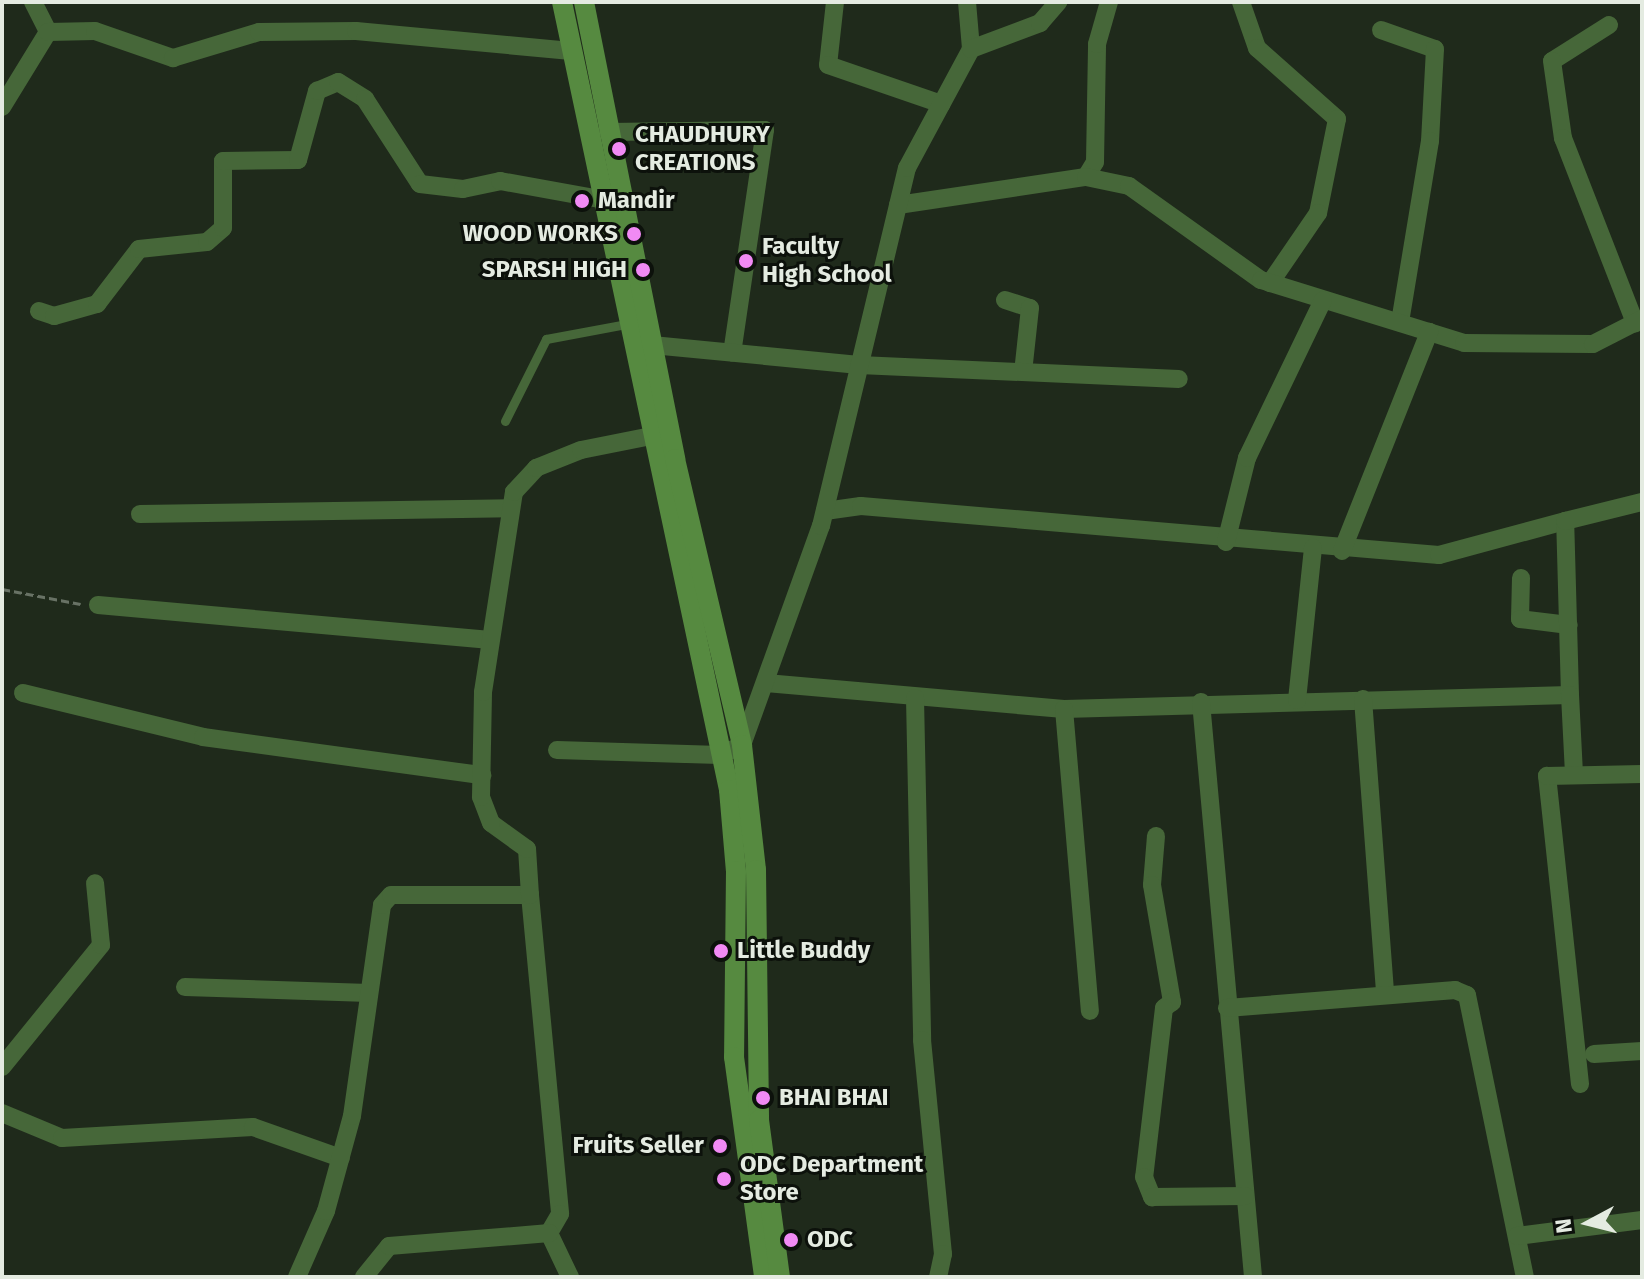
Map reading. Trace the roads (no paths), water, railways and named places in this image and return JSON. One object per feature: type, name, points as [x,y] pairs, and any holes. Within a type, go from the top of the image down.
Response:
[{"type":"main road","points":[[562,2],[626,324],[742,745],[756,870],[759,1120],[780,1277]]},
{"type":"main road","points":[[584,2],[652,345],[659,435],[720,755],[736,871],[739,1129],[764,1277]]},
{"type":"street","points":[[33,2],[48,32]]},
{"type":"street","points":[[835,2],[828,65],[941,104]]},
{"type":"street","points":[[557,750],[720,755],[742,745],[825,511],[907,168],[971,49],[967,2]]},
{"type":"street","points":[[971,49],[1040,23],[1058,2]]},
{"type":"street","points":[[1086,177],[1095,162],[1097,44],[1109,2]]},
{"type":"street","points":[[1241,2],[1257,48],[1337,119],[1318,213],[1270,283]]},
{"type":"street","points":[[898,205],[1086,177],[1129,186],[1270,283],[1429,332],[1533,348],[1593,344],[1638,321],[1563,138],[1552,61],[1609,25]]},
{"type":"street","points":[[1381,30],[1435,49],[1430,141],[1400,323]]},
{"type":"street","points":[[48,32],[95,31],[173,58],[259,32],[356,31],[571,51]]},
{"type":"street","points":[[2,107],[48,32]]},
{"type":"street","points":[[39,311],[54,316],[97,304],[139,249],[207,242],[223,228],[223,161],[298,160],[317,91],[338,82],[365,99],[420,184],[463,189],[500,181],[600,199]]},
{"type":"street","points":[[608,132],[765,130],[732,353]]},
{"type":"street","points":[[1005,300],[1030,308],[1023,372]]},
{"type":"street","points":[[1226,542],[1247,458],[1323,300]]},
{"type":"street","points":[[1342,551],[1429,332]]},
{"type":"street","points":[[652,345],[859,365],[1179,379]]},
{"type":"street","points":[[549,1233],[560,1214],[527,849],[491,823],[482,775],[490,640],[514,492],[536,468],[581,450],[659,435]]},
{"type":"street","points":[[825,511],[861,506],[1226,542],[1439,555],[1642,502]]},
{"type":"street","points":[[140,514],[511,508]]},
{"type":"street","points":[[1565,521],[1574,775]]},
{"type":"street","points":[[1297,700],[1313,548]]},
{"type":"street","points":[[1521,578],[1520,619],[1569,625]]},
{"type":"street","points":[[98,605],[490,640]]},
{"type":"street","points":[[766,683],[1064,709],[1201,702],[1570,695]]},
{"type":"street","points":[[23,693],[203,737],[482,775]]},
{"type":"street","points":[[915,698],[922,1040],[943,1254],[938,1277]]},
{"type":"street","points":[[1363,699],[1385,994]]},
{"type":"street","points":[[1201,702],[1253,1277]]},
{"type":"street","points":[[1064,709],[1090,1011]]},
{"type":"street","points":[[1580,1084],[1547,776],[1642,774]]},
{"type":"street","points":[[1156,836],[1152,885],[1172,1002],[1164,1008],[1144,1177],[1152,1197],[1245,1196]]},
{"type":"street","points":[[2,1067],[101,945],[95,883]]},
{"type":"street","points":[[297,1277],[341,1158],[382,905],[391,895],[530,895]]},
{"type":"street","points":[[185,987],[369,993]]},
{"type":"street","points":[[1227,1008],[1385,994],[1467,995],[1525,1277]]},
{"type":"street","points":[[1594,1054],[1642,1051]]},
{"type":"street","points":[[2,1113],[62,1138],[253,1127],[341,1158]]},
{"type":"street","points":[[1517,1236],[1642,1220]]},
{"type":"street","points":[[364,1277],[389,1246],[549,1233]]},
{"type":"street","points":[[549,1233],[570,1277]]},
{"type":"lane","points":[[505,421],[546,339],[626,324]]},
{"type":"place","name":"CHAUDHURY CREATIONS","points":[[619,149]]},
{"type":"place","name":"Mandir","points":[[582,201]]},
{"type":"place","name":"WOOD WORKS","points":[[634,234]]},
{"type":"place","name":"Faculty High School","points":[[746,261]]},
{"type":"place","name":"SPARSH HIGH","points":[[643,270]]},
{"type":"place","name":"Little Buddy","points":[[721,951]]},
{"type":"place","name":"BHAI BHAI","points":[[763,1098]]},
{"type":"place","name":"Fruits Seller","points":[[720,1146]]},
{"type":"place","name":"ODC Department Store","points":[[724,1179]]},
{"type":"place","name":"ODC","points":[[791,1240]]}]
